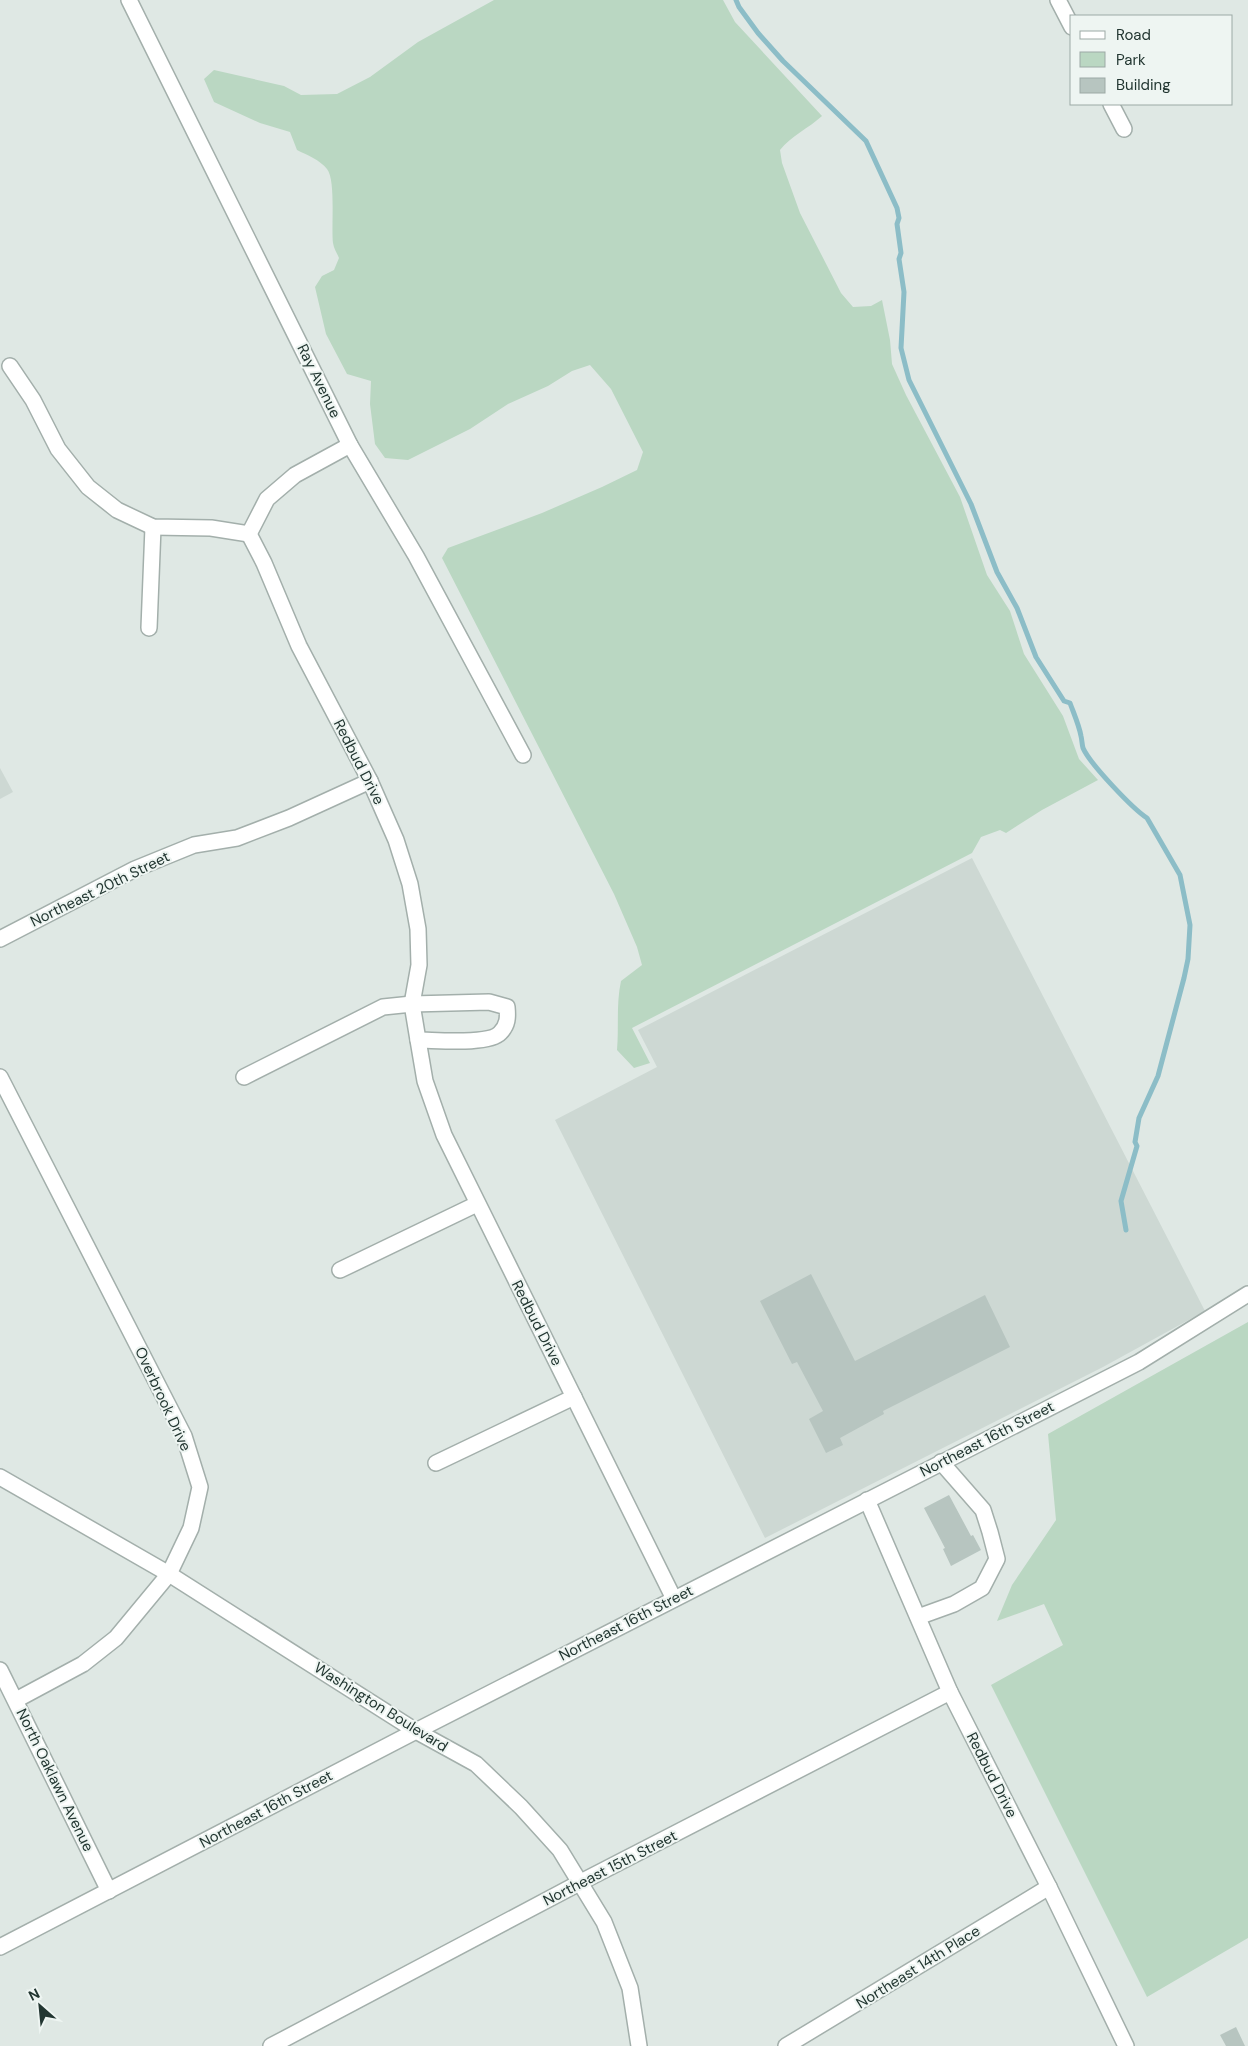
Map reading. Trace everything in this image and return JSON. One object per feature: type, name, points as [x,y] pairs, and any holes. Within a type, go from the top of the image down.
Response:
[{"type":"street","name":"Ray Avenue","points":[[129,0],[350,445],[416,556],[523,755]]},
{"type":"street","points":[[1058,0],[1070,23]]},
{"type":"street","points":[[1112,105],[1124,129]]},
{"type":"street","points":[[10,366],[33,400],[58,449],[88,486],[117,510],[153,526],[211,528],[249,534],[267,499],[295,474],[350,445]]},
{"type":"street","points":[[149,628],[153,526]]},
{"type":"street","name":"Redbud Drive","points":[[249,534],[264,563],[299,646],[370,781],[396,840],[410,884],[418,929],[419,965],[412,1004],[425,1081],[441,1126],[477,1204],[674,1599]]},
{"type":"street","name":"Northeast 20th Street","points":[[0,939],[135,869],[194,846],[237,838],[289,818],[370,781]]},
{"type":"street","points":[[244,1077],[383,1007],[412,1004],[489,1002],[507,1007],[508,1022],[499,1034],[477,1041],[418,1040]]},
{"type":"street","name":"Overbrook Drive","points":[[0,1077],[184,1436],[200,1487],[191,1528],[169,1574],[116,1638],[83,1664],[16,1700]]},
{"type":"street","points":[[340,1270],[477,1204]]},
{"type":"street","name":"Northeast 16th Street","points":[[0,1947],[416,1730],[1139,1362],[1248,1294]]},
{"type":"street","points":[[436,1463],[574,1397]]},
{"type":"street","points":[[918,1617],[954,1604],[982,1588],[996,1560],[990,1532],[982,1510],[941,1462]]},
{"type":"street","name":"Washington Boulevard","points":[[0,1477],[169,1574],[416,1730],[476,1764],[521,1807],[560,1850],[581,1882],[604,1922],[630,1988],[639,2046]]},
{"type":"street","name":"Redbud Drive","points":[[867,1500],[950,1692],[1049,1887],[1126,2046]]},
{"type":"street","name":"North Oaklawn Avenue","points":[[0,1670],[109,1891]]},
{"type":"street","name":"Northeast 15th Street","points":[[272,2046],[581,1882],[950,1692]]},
{"type":"street","name":"Northeast 14th Place","points":[[786,2046],[1049,1887]]},
{"type":"shaded area","points":[[0,768],[13,792],[0,799]]},
{"type":"shaded area","points":[[972,858],[1205,1311],[1103,1367],[765,1538],[555,1120],[657,1067],[638,1030]]},
{"type":"green space","points":[[494,0],[723,0],[735,22],[822,116],[789,140],[780,150],[782,163],[800,213],[841,293],[853,307],[871,306],[882,300],[890,340],[892,364],[906,395],[960,497],[987,575],[1010,611],[1024,654],[1063,716],[1079,759],[1098,780],[1042,810],[1006,833],[1000,830],[981,837],[972,853],[632,1028],[650,1063],[634,1068],[617,1050],[618,1007],[621,981],[642,965],[637,947],[614,894],[442,558],[448,548],[542,513],[637,470],[643,452],[611,389],[590,365],[572,371],[548,386],[508,404],[470,429],[408,460],[385,458],[375,444],[370,404],[371,381],[347,374],[326,334],[315,287],[322,276],[334,270],[339,258],[333,243],[330,175],[321,163],[297,150],[290,132],[260,123],[214,102],[204,79],[214,70],[284,86],[301,95],[337,94],[370,77],[418,42]]},
{"type":"green space","points":[[1248,1322],[1248,1938],[1147,1997],[991,1685],[1063,1645],[1044,1604],[997,1621],[1012,1585],[1056,1520],[1048,1434]]},
{"type":"building","points":[[811,1274],[855,1361],[985,1295],[1010,1347],[883,1411],[884,1414],[840,1438],[843,1445],[826,1453],[809,1419],[823,1411],[797,1362],[792,1364],[760,1301]]},
{"type":"building","points":[[949,1495],[971,1536],[973,1535],[981,1550],[951,1566],[943,1549],[945,1548],[924,1508]]},
{"type":"building","points":[[1236,2027],[1245,2046],[1226,2046],[1220,2035]]},
{"type":"waterway","points":[[736,0],[758,33],[783,61],[866,141],[897,208],[899,218],[897,224],[901,253],[899,259],[904,292],[901,348],[909,380],[971,504],[997,572],[1017,608],[1036,657],[1064,701],[1070,703],[1079,728],[1083,748],[1112,786],[1147,818],[1180,875],[1190,925],[1188,959],[1158,1076],[1139,1118],[1135,1142],[1137,1146],[1121,1201],[1126,1230]]}]
